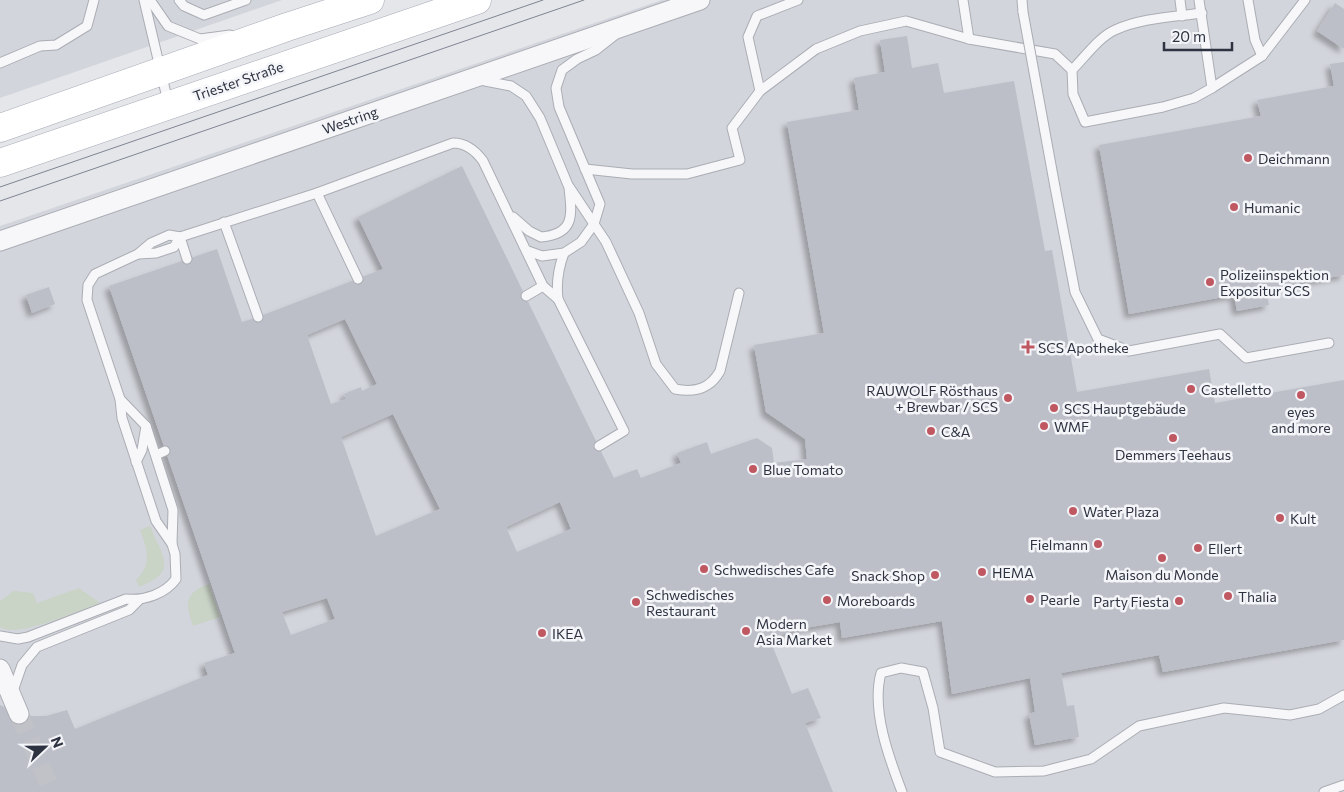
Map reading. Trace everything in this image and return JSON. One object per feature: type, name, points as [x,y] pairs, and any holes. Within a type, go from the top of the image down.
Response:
[{"type":"main road","points":[[0,128],[287,27],[370,0]]},
{"type":"main road","name":"Triester Straße","points":[[0,163],[476,0]]},
{"type":"street","name":"Westring","points":[[7,239],[700,0]]},
{"type":"street","points":[[0,252],[7,239]]},
{"type":"street","points":[[0,669],[19,714]]},
{"type":"lane","points":[[0,63],[40,46],[56,45],[87,26],[94,0]]},
{"type":"lane","points":[[144,0],[169,105]]},
{"type":"lane","points":[[150,0],[168,26],[200,39],[287,27]]},
{"type":"lane","points":[[179,0],[184,6],[204,15],[246,0]]},
{"type":"lane","points":[[760,91],[748,37],[757,16],[798,0]]},
{"type":"lane","points":[[963,0],[968,39]]},
{"type":"lane","points":[[1022,0],[1075,292],[1098,339],[1129,351],[1220,334],[1246,358],[1329,343]]},
{"type":"lane","points":[[1180,0],[1182,16]]},
{"type":"lane","points":[[1199,0],[1212,88]]},
{"type":"lane","points":[[1248,0],[1256,40],[1262,56]]},
{"type":"lane","points":[[585,169],[632,174],[687,174],[740,160],[732,128],[760,91],[816,49],[860,31],[906,20],[968,39],[1054,54],[1072,70],[1073,94],[1085,122],[1163,107],[1194,98],[1262,56],[1305,0]]},
{"type":"lane","points":[[1072,70],[1113,31],[1139,23],[1202,13]]},
{"type":"lane","points":[[528,251],[542,256],[564,253],[581,242],[594,224],[600,204],[559,107],[556,88],[562,70],[577,59],[596,50],[625,27]]},
{"type":"lane","points":[[470,78],[511,86],[526,96],[540,118],[568,185],[606,242],[639,313],[656,364],[675,389],[688,392],[705,388],[715,380],[720,371],[739,293]]},
{"type":"lane","points":[[172,544],[156,521],[122,418],[120,399],[87,300],[88,285],[95,274],[138,254],[156,253],[174,247],[180,237],[317,193],[452,143],[461,143],[478,153],[483,161],[528,251],[543,286],[558,299]]},
{"type":"lane","points":[[509,214],[534,234],[541,237],[554,234],[566,227],[572,213],[568,185]]},
{"type":"lane","points":[[317,193],[358,279]]},
{"type":"lane","points":[[224,222],[258,317]]},
{"type":"lane","points":[[180,237],[187,259]]},
{"type":"lane","points":[[564,253],[558,268],[556,284],[558,299],[624,431],[598,446]]},
{"type":"lane","points":[[526,296],[543,286]]},
{"type":"lane","points":[[0,636],[18,639],[28,637],[126,599],[138,600],[164,590],[176,579],[177,566],[172,544],[174,510],[146,426],[120,399]]},
{"type":"lane","points":[[146,426],[156,422]]},
{"type":"lane","points":[[136,462],[142,450],[146,426]]},
{"type":"lane","points":[[156,455],[165,451]]},
{"type":"lane","points":[[12,697],[22,665],[37,647],[129,610],[138,600]]},
{"type":"lane","points":[[902,792],[886,750],[877,688],[881,674],[900,668],[923,672],[933,708],[940,752],[995,772],[1044,771],[1091,759],[1139,726],[1190,714],[1224,708],[1290,714],[1320,709],[1344,695]]},
{"type":"lane","points":[[1324,792],[1344,786]]},
{"type":"shaded area","points":[[0,0],[282,0],[0,98]]},
{"type":"shaded area","points":[[662,0],[1344,0],[1344,792],[0,792],[0,226]]},
{"type":"shaded area","points":[[150,526],[163,555],[163,569],[151,581],[139,587],[136,580],[147,562],[145,544],[140,530]]},
{"type":"shaded area","points":[[209,584],[220,617],[193,626],[188,605],[189,600],[195,591]]},
{"type":"shaded area","points":[[79,588],[100,603],[34,627],[8,630],[0,627],[0,601],[14,591],[33,593],[37,603]]},
{"type":"building","points":[[1335,3],[1344,9],[1344,49],[1317,31]]},
{"type":"building","points":[[907,36],[912,68],[938,63],[944,93],[1014,81],[1045,251],[1052,250],[1077,392],[1209,369],[1215,403],[1344,380],[1344,640],[1163,672],[1159,655],[1061,673],[1067,706],[1074,705],[1079,737],[1035,745],[1029,714],[1035,712],[1030,678],[952,694],[942,621],[842,638],[840,622],[793,630],[770,640],[792,694],[808,688],[821,718],[805,723],[833,792],[0,792],[0,705],[19,714],[33,716],[46,716],[67,710],[75,729],[208,675],[204,663],[235,653],[109,286],[217,249],[242,322],[258,317],[383,269],[358,217],[462,166],[614,478],[637,469],[641,478],[681,463],[677,453],[707,442],[711,454],[757,438],[772,448],[774,463],[807,459],[805,439],[766,412],[754,345],[824,333],[787,122],[859,110],[854,78],[885,72],[880,40]],"holes":[[[345,319],[377,384],[362,391],[361,387],[344,394],[346,399],[331,404],[307,335]],[[393,414],[440,509],[376,536],[341,437]],[[560,502],[571,529],[517,552],[506,527]],[[327,598],[335,619],[291,635],[282,612]]]},
{"type":"building","points":[[1344,62],[1344,275],[1266,289],[1269,305],[1237,311],[1234,295],[1129,314],[1099,145],[1261,116],[1257,100],[1334,86],[1330,64]]},
{"type":"building","points":[[49,287],[55,304],[32,313],[26,295]]},
{"type":"tunnel","points":[[19,714],[52,792]]},
{"type":"tram line","points":[[0,187],[543,0]]},
{"type":"tram line","points":[[0,201],[584,0]]},
{"type":"place","name":"Deichmann","points":[[1248,158]]},
{"type":"place","name":"Humanic","points":[[1234,207]]},
{"type":"place","name":"Polizeiinspektion Expositur SCS","points":[[1210,282]]},
{"type":"place","name":"SCS Apotheke","points":[[1028,347]]},
{"type":"place","name":"Castelletto","points":[[1191,389]]},
{"type":"place","name":"eyes and more","points":[[1301,395]]},
{"type":"place","name":"RAUWOLF Rösthaus + Brewbar / SCS","points":[[1008,398]]},
{"type":"place","name":"SCS Hauptgebäude","points":[[1054,408]]},
{"type":"place","name":"WMF","points":[[1044,426]]},
{"type":"place","name":"C&A","points":[[931,431]]},
{"type":"place","name":"Demmers Teehaus","points":[[1173,438]]},
{"type":"place","name":"Blue Tomato","points":[[753,469]]},
{"type":"place","name":"Water Plaza","points":[[1073,511]]},
{"type":"place","name":"Kult","points":[[1280,518]]},
{"type":"place","name":"Fielmann","points":[[1098,544]]},
{"type":"place","name":"Ellert","points":[[1198,548]]},
{"type":"place","name":"Maison du Monde","points":[[1162,558]]},
{"type":"place","name":"Schwedisches Cafe","points":[[704,569]]},
{"type":"place","name":"HEMA","points":[[982,572]]},
{"type":"place","name":"Snack Shop","points":[[935,575]]},
{"type":"place","name":"Thalia","points":[[1228,596]]},
{"type":"place","name":"Pearle","points":[[1030,599]]},
{"type":"place","name":"Moreboards","points":[[827,600]]},
{"type":"place","name":"Party Fiesta","points":[[1179,601]]},
{"type":"place","name":"Schwedisches Restaurant","points":[[636,602]]},
{"type":"place","name":"Modern Asia Market","points":[[746,631]]},
{"type":"place","name":"IKEA","points":[[542,633]]}]
